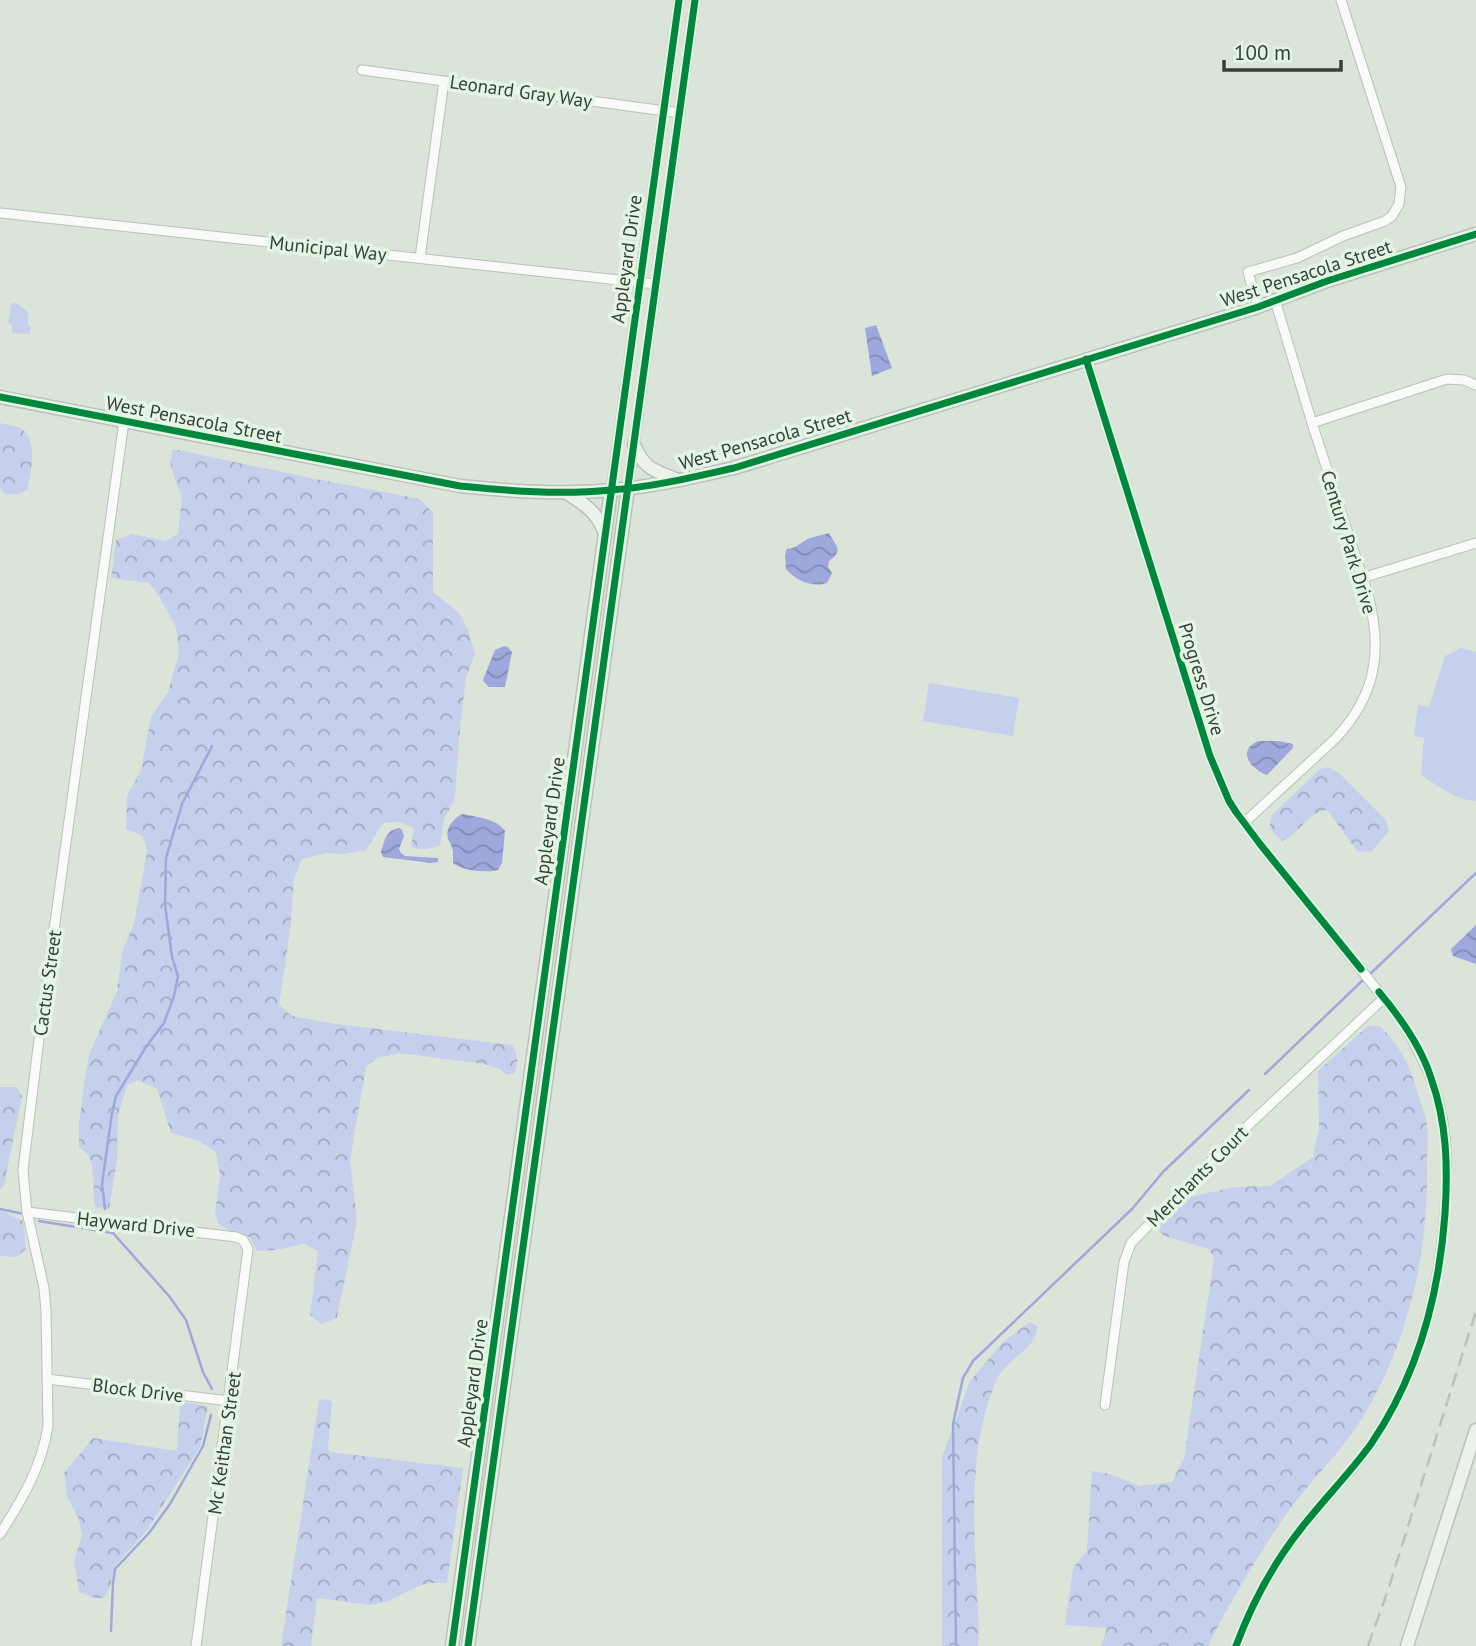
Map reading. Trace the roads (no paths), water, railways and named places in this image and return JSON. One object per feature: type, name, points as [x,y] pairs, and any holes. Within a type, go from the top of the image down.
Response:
[{"type":"main road","name":"West Pensacola Street","points":[[0,397],[460,486],[510,492],[611,490],[734,468],[1258,307],[1327,281],[1476,234]]},
{"type":"main road","points":[[634,445],[645,465],[678,480]]},
{"type":"main road","name":"Appleyard Drive","points":[[468,1643],[628,488]]},
{"type":"main road","name":"Appleyard Drive","points":[[452,1642],[611,490]]},
{"type":"main road","points":[[566,492],[597,515],[605,533]]},
{"type":"main road","points":[[1407,1646],[1476,1430]]},
{"type":"street","name":"Appleyard Drive","points":[[611,490],[678,0]]},
{"type":"street","name":"Appleyard Drive","points":[[628,488],[695,0]]},
{"type":"street","points":[[1258,307],[1248,272],[1297,258],[1343,236],[1385,221],[1392,216],[1399,204],[1401,187],[1341,0]]},
{"type":"street","name":"Leonard Gray Way","points":[[362,70],[680,113]]},
{"type":"street","points":[[420,258],[444,81]]},
{"type":"street","name":"Municipal Way","points":[[0,213],[656,284]]},
{"type":"street","name":"Century Park Drive","points":[[1244,823],[1348,724],[1365,696],[1376,649],[1374,618],[1275,300]]},
{"type":"street","name":"Progress Drive","points":[[1086,359],[1210,756],[1229,801],[1402,1021],[1430,1075],[1446,1139],[1441,1258],[1428,1323],[1411,1369],[1371,1444],[1285,1550],[1257,1598],[1236,1646]]},
{"type":"street","points":[[1312,423],[1447,379],[1460,379],[1473,384]]},
{"type":"street","name":"Cactus Street","points":[[0,1534],[26,1492],[45,1444],[48,1426],[46,1311],[44,1288],[23,1185],[25,1144],[124,421]]},
{"type":"street","points":[[1362,578],[1476,542]]},
{"type":"street","points":[[581,705],[599,700]]},
{"type":"street","points":[[566,817],[582,820]]},
{"type":"street","points":[[542,987],[558,989]]},
{"type":"street","name":"Merchants Court","points":[[1105,1405],[1125,1262],[1131,1243],[1381,995]]},
{"type":"street","points":[[517,1171],[533,1174]]},
{"type":"street","name":"Hayward Drive","points":[[27,1212],[220,1234],[243,1240]]},
{"type":"street","name":"Mc Keithan Street","points":[[197,1646],[247,1265],[248,1250],[243,1240]]},
{"type":"street","points":[[489,1378],[504,1380]]},
{"type":"street","name":"Block Drive","points":[[47,1379],[229,1401]]},
{"type":"street","points":[[452,1642],[468,1643]]},
{"type":"water","points":[[876,325],[892,368],[872,376],[865,328]]},
{"type":"water","points":[[829,533],[838,550],[829,561],[828,567],[832,573],[827,583],[804,582],[794,577],[786,569],[787,549]]},
{"type":"water","points":[[504,646],[512,652],[505,687],[489,687],[483,681],[484,677],[495,650]]},
{"type":"water","points":[[1258,741],[1279,741],[1293,744],[1293,748],[1267,775],[1256,769],[1248,760],[1248,750]]},
{"type":"water","points":[[462,814],[491,821],[505,831],[502,863],[498,870],[475,871],[453,863],[448,831],[453,821]]},
{"type":"water","points":[[399,828],[404,836],[399,849],[401,853],[405,856],[438,858],[438,862],[383,857],[381,852],[386,837]]},
{"type":"water","points":[[1476,925],[1476,964],[1453,956],[1451,949]]},
{"type":"waterway","points":[[105,1209],[102,1184],[116,1096],[164,1023],[178,976],[172,957],[165,905],[166,858],[182,804],[212,746]]},
{"type":"waterway","points":[[1369,975],[1476,873]]},
{"type":"waterway","points":[[1265,1074],[1364,979]]},
{"type":"waterway","points":[[956,1646],[953,1424],[963,1378],[973,1361],[1132,1209],[1163,1172],[1249,1090]]},
{"type":"waterway","points":[[0,1209],[24,1214]]},
{"type":"waterway","points":[[39,1221],[113,1233],[169,1296],[186,1320],[203,1372],[212,1389]]},
{"type":"waterway","points":[[111,1631],[115,1569],[149,1533],[170,1504],[203,1446],[211,1415]]},
{"type":"railway","points":[[1368,1646],[1476,1311]]}]
